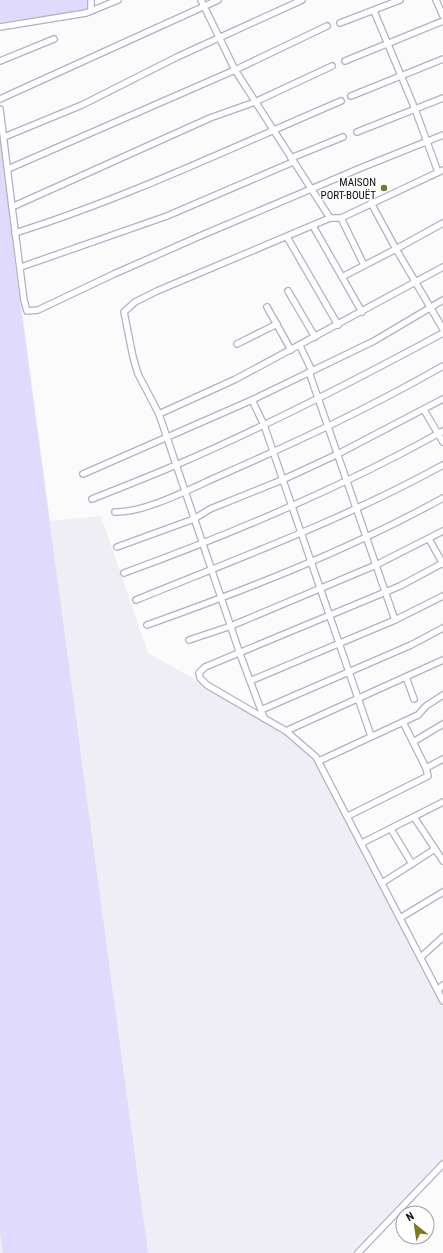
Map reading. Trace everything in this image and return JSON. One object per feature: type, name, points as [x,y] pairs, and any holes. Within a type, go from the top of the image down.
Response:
[{"type":"street","points":[[91,0],[91,11]]},
{"type":"street","points":[[0,27],[86,13],[118,0]]},
{"type":"street","points":[[201,0],[218,38],[235,70],[330,218]]},
{"type":"street","points":[[0,99],[218,0]]},
{"type":"street","points":[[4,136],[82,105],[142,74],[302,0]]},
{"type":"street","points":[[340,23],[400,0]]},
{"type":"street","points":[[436,0],[443,16]]},
{"type":"street","points":[[264,718],[240,654],[222,597],[175,466],[159,414],[138,374],[133,357],[130,334],[124,318],[124,312],[127,307],[157,291],[287,238],[330,218],[341,218],[440,171],[374,11]]},
{"type":"street","points":[[345,61],[443,21]]},
{"type":"street","points":[[8,169],[235,70],[327,26]]},
{"type":"street","points":[[0,61],[54,39]]},
{"type":"street","points":[[351,96],[443,59]]},
{"type":"street","points":[[12,207],[210,118],[255,102],[332,66]]},
{"type":"street","points":[[357,132],[443,98]]},
{"type":"street","points":[[15,233],[91,207],[168,177],[273,130],[341,102]]},
{"type":"street","points":[[0,109],[15,233],[21,267],[24,300],[27,311],[38,310],[121,271],[311,189],[443,135]]},
{"type":"street","points":[[21,267],[167,216],[343,137]]},
{"type":"street","points":[[371,203],[396,249],[443,328]]},
{"type":"street","points":[[341,218],[364,265]]},
{"type":"street","points":[[342,276],[443,223]]},
{"type":"street","points":[[313,226],[362,312]]},
{"type":"street","points":[[287,238],[338,325]]},
{"type":"street","points":[[159,414],[236,379],[300,346],[443,267]]},
{"type":"street","points":[[288,291],[315,337]]},
{"type":"street","points":[[83,474],[167,439],[311,372],[374,341],[443,300]]},
{"type":"street","points":[[267,307],[291,350]]},
{"type":"street","points":[[237,344],[276,324]]},
{"type":"street","points":[[92,499],[175,466],[264,425],[376,370],[443,333]]},
{"type":"street","points":[[300,346],[311,372],[336,455],[395,620]]},
{"type":"street","points":[[115,512],[125,512],[136,509],[185,491],[272,453],[372,406],[443,366]]},
{"type":"street","points":[[117,547],[194,518],[282,480],[336,455],[443,399]]},
{"type":"street","points":[[252,400],[264,425],[272,453],[371,736]]},
{"type":"street","points":[[424,410],[441,432],[443,442]]},
{"type":"street","points":[[124,573],[292,507],[441,432]]},
{"type":"street","points":[[136,600],[301,534],[443,465]]},
{"type":"street","points":[[147,625],[222,597],[395,525],[443,498]]},
{"type":"street","points":[[189,640],[231,626],[376,565],[443,530]]},
{"type":"street","points":[[429,538],[443,564],[386,592],[329,617],[205,667],[200,670],[200,678],[207,685],[286,731],[319,761],[443,1001]]},
{"type":"street","points":[[250,681],[395,620],[443,596]]},
{"type":"street","points":[[261,710],[411,645],[443,628]]},
{"type":"street","points":[[286,731],[443,660]]},
{"type":"street","points":[[406,677],[414,699]]},
{"type":"street","points":[[319,761],[421,713],[426,706],[443,695]]},
{"type":"street","points":[[348,816],[427,778],[428,774],[426,768],[403,722]]},
{"type":"street","points":[[413,742],[443,724]]},
{"type":"street","points":[[426,768],[443,759]]},
{"type":"street","points":[[362,843],[443,802]]},
{"type":"street","points":[[414,817],[443,861]]},
{"type":"street","points":[[391,829],[412,864]]},
{"type":"street","points":[[382,883],[436,850],[443,848]]},
{"type":"street","points":[[400,918],[443,892]]},
{"type":"street","points":[[421,957],[443,937]]},
{"type":"street","points":[[438,990],[443,985]]},
{"type":"street","points":[[358,1253],[365,1250],[443,1164]]},
{"type":"shaded area","points":[[0,0],[87,0],[89,10],[0,23]]},
{"type":"shaded area","points":[[0,139],[50,521],[101,516],[148,653],[265,718],[310,751],[443,1001],[443,1164],[404,1205],[395,1205],[395,1214],[358,1253],[0,1253]]},
{"type":"shaded area","points":[[0,139],[16,272],[148,1253],[3,1253],[0,1232]]},
{"type":"place","name":"MAISON PORT-BOUËT","points":[[384,188]]}]
